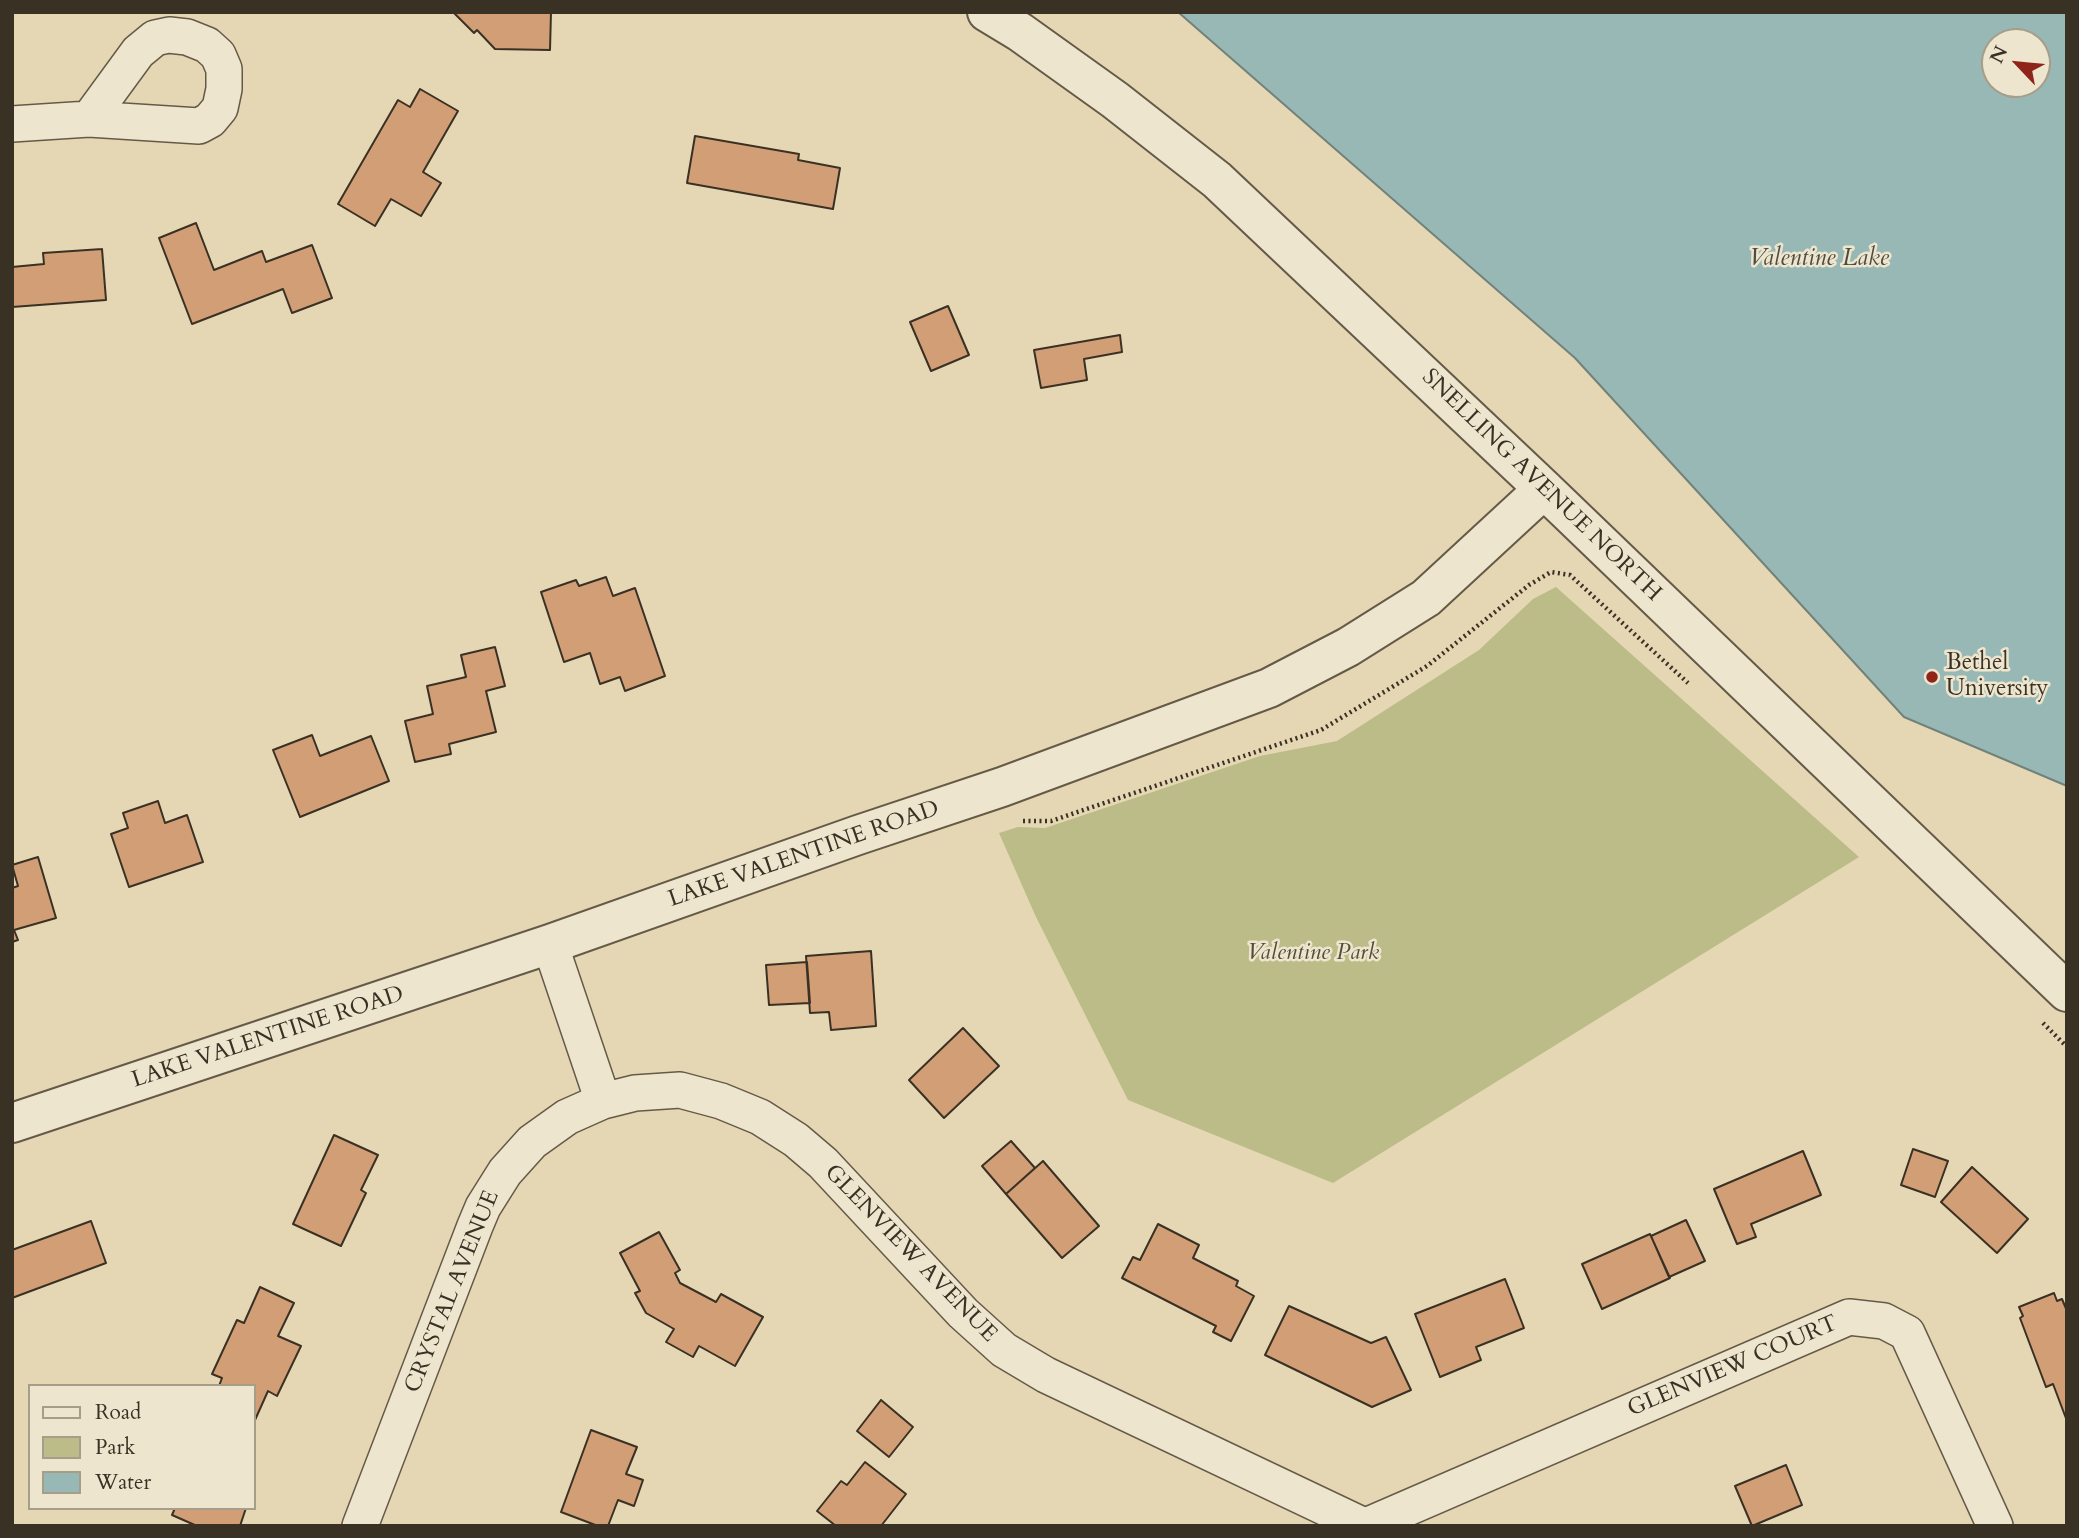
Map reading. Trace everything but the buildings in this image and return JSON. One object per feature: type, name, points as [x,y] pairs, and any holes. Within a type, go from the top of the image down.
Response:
[{"type":"street","name":"SNELLING AVENUE NORTH","points":[[988,12],[1115,100],[1217,180],[1545,489],[2067,992]]},
{"type":"street","points":[[12,124],[89,120]]},
{"type":"street","name":"LAKE VALENTINE ROAD","points":[[12,1123],[550,944],[1002,787],[1269,688],[1348,647],[1426,598],[1545,489]]},
{"type":"street","points":[[550,944],[603,1101]]},
{"type":"street","name":"GLENVIEW AVENUE","points":[[603,1101],[635,1093],[680,1090],[721,1101],[760,1117],[796,1140],[823,1163],[962,1312],[1004,1350],[1045,1375],[1365,1526]]},
{"type":"street","name":"CRYSTAL AVENUE","points":[[360,1526],[483,1208],[505,1172],[532,1142],[567,1116],[603,1101]]},
{"type":"street","name":"GLENVIEW COURT","points":[[1365,1526],[1849,1317],[1884,1321],[1907,1333],[1995,1526]]},
{"type":"path","points":[[1017,821],[1051,821],[1321,730],[1427,666],[1529,586],[1551,572],[1570,575],[1693,688]]},
{"type":"path","points":[[2038,1019],[2067,1047]]},
{"type":"green space","name":"Valentine Park","points":[[1556,587],[1859,857],[1333,1183],[1128,1100],[1036,917],[999,833],[1018,827],[1045,828],[1260,756],[1337,741],[1479,650],[1533,599]]},
{"type":"water","name":"Valentine Lake","points":[[1178,12],[2067,12],[2067,786],[1904,717],[1575,358]]},
{"type":"place","name":"Bethel University","points":[[1932,677]]}]
